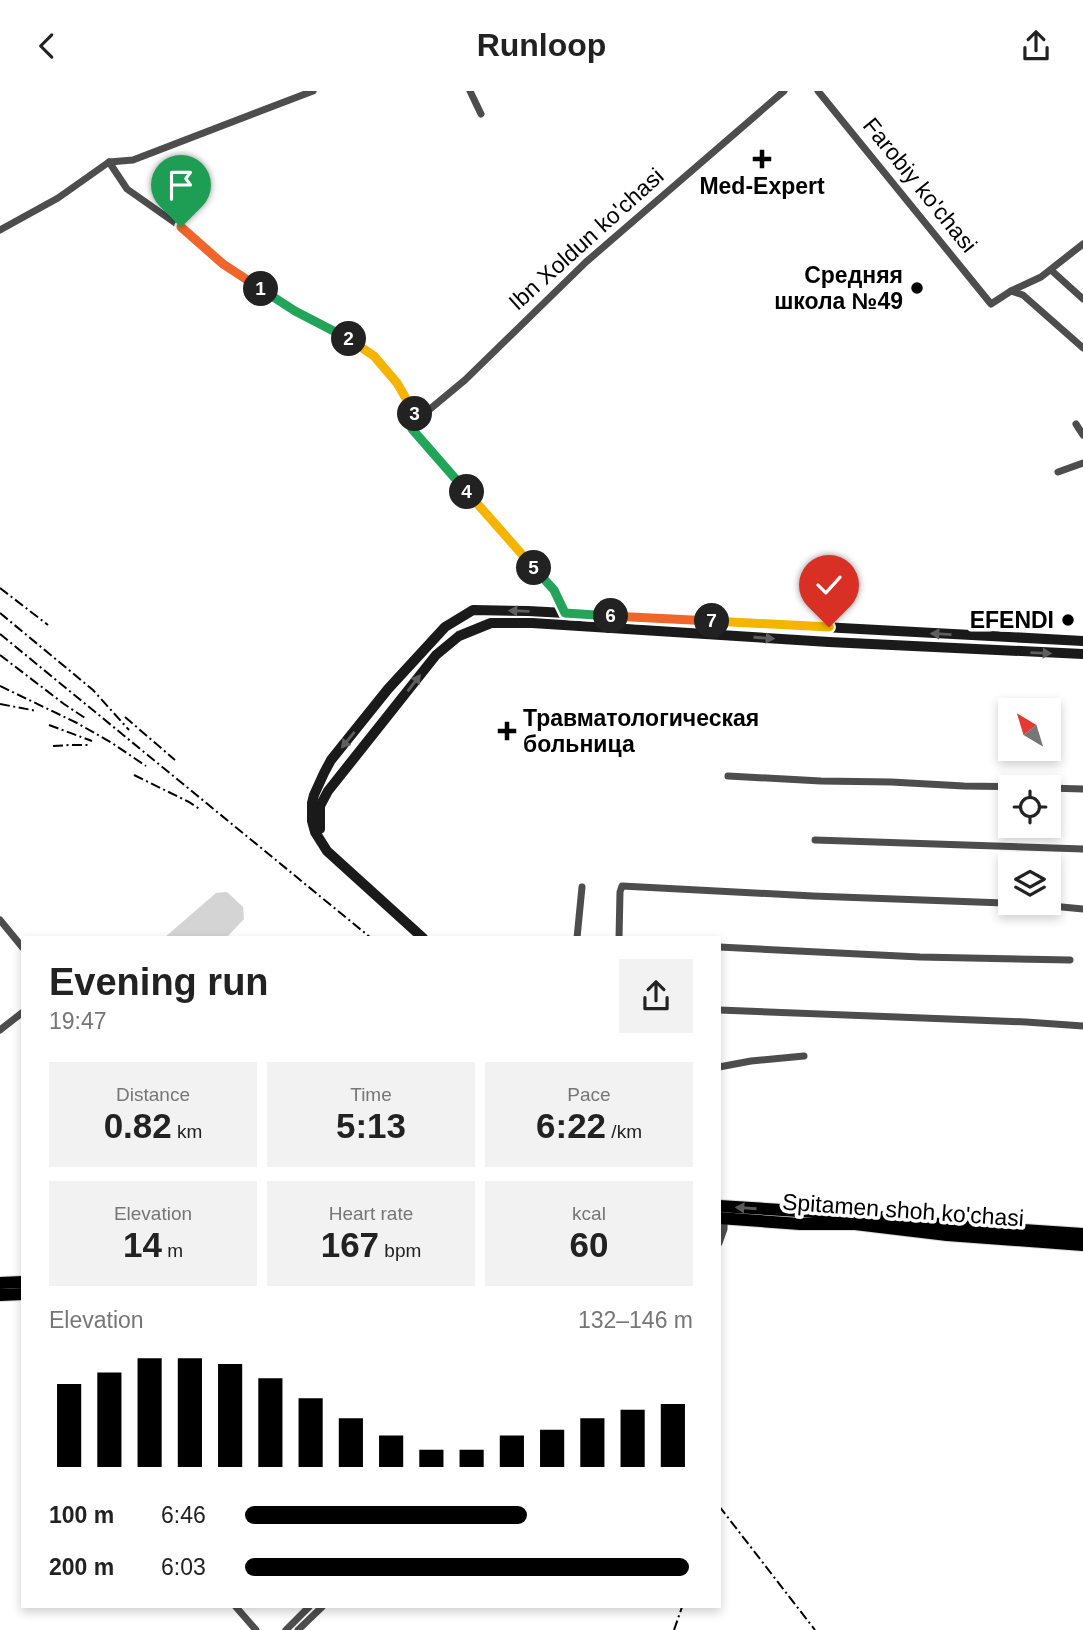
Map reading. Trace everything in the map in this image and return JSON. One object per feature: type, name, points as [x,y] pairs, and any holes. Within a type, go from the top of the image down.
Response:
[{"type":"main road","name":"Spitamen shoh ko'chasi","points":[[721,1214],[861,1215],[947,1225],[1083,1234]]},
{"type":"main road","name":"Spitamen shoh ko'chasi","points":[[721,1214],[800,1224],[855,1224],[947,1235],[1083,1245]]},
{"type":"main road","points":[[0,1283],[21,1282]]},
{"type":"main road","points":[[0,1295],[21,1294]]},
{"type":"street","points":[[0,230],[58,198],[109,162],[133,160],[313,91]]},
{"type":"street","points":[[470,91],[481,114]]},
{"type":"street","name":"Ibn Xoldun ko'chasi","points":[[418,419],[465,380],[586,262],[784,91]]},
{"type":"street","name":"Farobiy ko'chasi","points":[[818,91],[991,304],[1011,291]]},
{"type":"street","points":[[109,162],[127,189],[181,227],[223,264],[295,311],[374,356],[397,383],[418,419],[412,429],[554,590],[565,613]]},
{"type":"street","points":[[1011,291],[1041,277],[1083,244]]},
{"type":"street","points":[[1051,270],[1083,299]]},
{"type":"street","points":[[1011,291],[1023,295],[1083,348]]},
{"type":"street","points":[[1076,424],[1083,435]]},
{"type":"street","points":[[1058,473],[1083,463]]},
{"type":"street","points":[[421,936],[327,851],[315,832],[312,803],[331,760],[388,689],[445,627],[473,610],[1083,641]]},
{"type":"street","points":[[321,842],[320,806],[328,791],[436,655],[459,636],[491,622],[1083,655]]},
{"type":"street","points":[[728,776],[998,787]]},
{"type":"street","points":[[1061,788],[1083,789]]},
{"type":"street","points":[[815,840],[1083,849]]},
{"type":"street","points":[[619,936],[622,886],[1031,904],[1083,909]]},
{"type":"street","points":[[577,936],[582,887]]},
{"type":"street","points":[[0,919],[21,945]]},
{"type":"street","points":[[721,947],[920,957],[1070,960]]},
{"type":"street","points":[[721,1010],[1083,1026]]},
{"type":"street","points":[[0,1030],[21,1014]]},
{"type":"street","points":[[721,1067],[804,1056]]},
{"type":"street","points":[[721,1214],[724,1229],[721,1237]]},
{"type":"street","points":[[237,1608],[256,1630]]},
{"type":"street","points":[[286,1630],[308,1608]]},
{"type":"street","points":[[298,1630],[321,1608]]},
{"type":"shaded area","points":[[227,892],[243,907],[244,919],[228,936],[166,936],[216,893]]},
{"type":"railway","points":[[0,588],[48,625]]},
{"type":"railway","points":[[0,613],[93,690],[129,730]]},
{"type":"railway","points":[[0,634],[369,936]]},
{"type":"railway","points":[[0,655],[85,718]]},
{"type":"railway","points":[[0,686],[77,723],[146,766]]},
{"type":"railway","points":[[0,704],[37,711]]},
{"type":"railway","points":[[125,717],[175,760]]},
{"type":"railway","points":[[49,725],[92,741]]},
{"type":"railway","points":[[53,746],[91,745]]},
{"type":"railway","points":[[134,775],[201,810]]},
{"type":"railway","points":[[721,1509],[815,1630]]},
{"type":"railway","points":[[674,1630],[682,1608]]},
{"type":"place","name":"Med-Expert","points":[[762,159]]},
{"type":"place","name":"Средняя школа №49","points":[[917,288]]},
{"type":"place","name":"EFENDI","points":[[1068,620]]},
{"type":"place","name":"Травматологическая больница","points":[[507,731]]},
{"type":"route","points":[[181,227],[223,264],[295,311],[374,356],[397,383],[418,419],[412,429],[554,590],[565,613],[829,627]]}]
